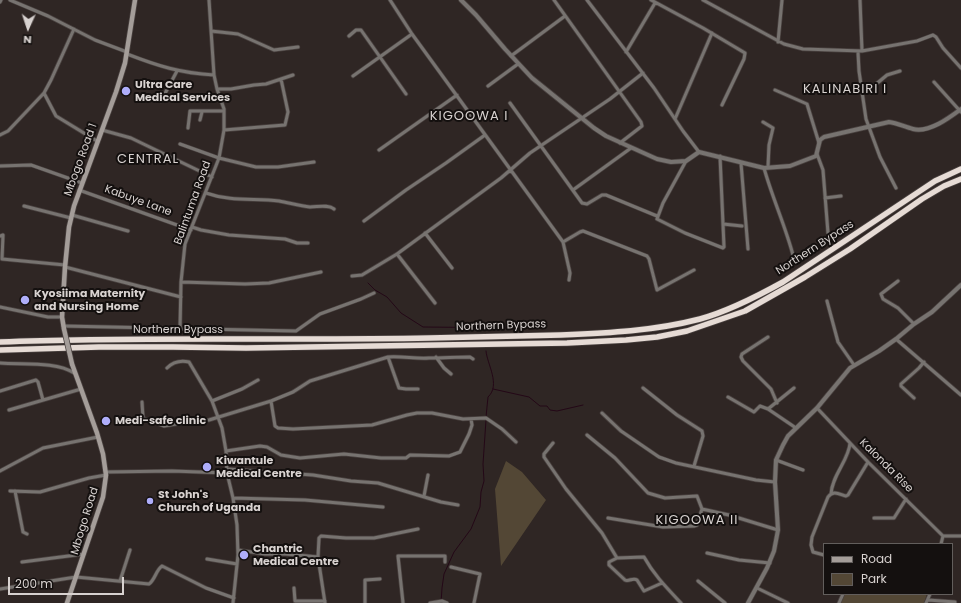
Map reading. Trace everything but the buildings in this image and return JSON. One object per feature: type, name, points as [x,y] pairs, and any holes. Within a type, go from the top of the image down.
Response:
[{"type":"highway","name":"Northern Bypass","points":[[0,342],[73,339],[347,340],[627,332],[650,329],[701,319],[734,307],[760,295],[783,282],[936,181],[961,169]]},
{"type":"highway","name":"Northern Bypass","points":[[0,350],[114,347],[246,348],[567,343],[657,337],[687,331],[745,311],[805,277],[850,249],[922,199],[944,186],[961,179]]},
{"type":"main road","name":"Mbogo Road 1","points":[[64,328],[62,317],[65,266],[71,216],[79,190],[116,92],[127,53],[135,0]]},
{"type":"main road","name":"Mbogo Road","points":[[64,328],[72,364],[103,454],[106,473],[103,497],[67,603]]},
{"type":"street","points":[[10,0],[48,16],[95,40],[160,66],[177,71],[214,75]]},
{"type":"street","name":"Balintuma Road","points":[[180,329],[181,282],[186,244],[219,158],[224,130],[224,111],[214,75],[209,0]]},
{"type":"street","points":[[390,0],[412,34],[563,242],[570,273],[570,280]]},
{"type":"street","points":[[461,0],[532,78],[600,132],[630,148],[664,160],[676,162],[686,161]]},
{"type":"street","points":[[554,0],[642,122],[642,124],[619,143]]},
{"type":"street","points":[[587,0],[643,73],[699,152],[766,168],[790,166],[812,158],[817,154]]},
{"type":"street","points":[[651,0],[712,33],[745,53],[744,59],[722,105]]},
{"type":"street","points":[[703,0],[778,42],[803,49],[860,51],[917,41],[933,35],[961,68]]},
{"type":"street","points":[[778,42],[782,0]]},
{"type":"street","points":[[860,0],[860,51],[858,71],[866,114],[880,157],[896,188]]},
{"type":"street","points":[[626,52],[655,3]]},
{"type":"street","points":[[511,56],[565,16]]},
{"type":"street","points":[[0,135],[8,131],[44,92],[74,29]]},
{"type":"street","points":[[349,36],[356,30],[360,30],[406,94]]},
{"type":"street","points":[[211,31],[238,34],[274,50],[298,48]]},
{"type":"street","points":[[675,119],[712,33]]},
{"type":"street","points":[[353,76],[412,34]]},
{"type":"street","points":[[488,86],[518,64]]},
{"type":"street","points":[[161,100],[177,71]]},
{"type":"street","points":[[862,89],[875,85],[887,75],[900,71]]},
{"type":"street","points":[[352,276],[362,275],[397,254],[490,187],[510,169],[643,73]]},
{"type":"street","points":[[217,89],[231,89],[266,84],[293,76]]},
{"type":"street","points":[[224,130],[285,125],[288,112],[281,79]]},
{"type":"street","points":[[819,143],[824,137],[880,123],[893,123],[914,129],[931,127],[960,110],[934,82]]},
{"type":"street","points":[[775,90],[807,104],[819,143],[817,154],[823,170],[828,233]]},
{"type":"street","points":[[44,92],[56,116],[97,141]]},
{"type":"street","points":[[379,150],[457,95]]},
{"type":"street","points":[[510,103],[584,204],[587,204],[604,194],[657,216],[658,220],[665,224],[722,248],[724,247],[720,156]]},
{"type":"street","points":[[188,128],[190,111],[224,111]]},
{"type":"street","points":[[200,120],[202,112]]},
{"type":"street","points":[[762,122],[773,128],[766,168],[771,192],[793,255]]},
{"type":"street","points":[[101,130],[131,138],[212,177]]},
{"type":"street","points":[[364,221],[409,187],[485,135]]},
{"type":"street","points":[[180,144],[219,158],[256,167],[278,167],[314,162]]},
{"type":"street","points":[[573,190],[630,148]]},
{"type":"street","points":[[657,216],[686,161],[699,152]]},
{"type":"street","points":[[741,163],[748,249]]},
{"type":"street","points":[[0,166],[31,165],[82,183]]},
{"type":"street","name":"Kabuye Lane","points":[[79,190],[191,228],[229,235],[285,239],[297,243],[308,243]]},
{"type":"street","points":[[206,192],[217,197],[230,199],[280,201],[310,206],[331,206],[334,209]]},
{"type":"street","points":[[825,198],[841,196]]},
{"type":"street","points":[[24,206],[71,216],[128,231]]},
{"type":"street","points":[[723,224],[742,226]]},
{"type":"street","points":[[563,242],[583,231],[647,256],[657,290],[694,270]]},
{"type":"street","points":[[425,233],[452,268]]},
{"type":"street","points":[[0,236],[3,235],[2,259],[65,266],[181,297]]},
{"type":"street","points":[[397,254],[435,303]]},
{"type":"street","points":[[181,282],[245,284],[269,283],[321,272]]},
{"type":"street","points":[[898,281],[881,294],[883,299],[898,308],[914,324]]},
{"type":"street","points":[[748,603],[770,563],[777,540],[778,530],[775,482],[776,460],[788,436],[817,408],[850,368],[896,339],[914,324],[932,312],[961,285]]},
{"type":"street","points":[[64,328],[296,331],[320,314],[374,293]]},
{"type":"street","points":[[827,301],[838,342],[854,365]]},
{"type":"street","points":[[0,307],[43,317],[62,317]]},
{"type":"street","points":[[768,337],[742,354],[741,357],[743,361],[771,389],[776,402]]},
{"type":"street","points":[[896,339],[961,395]]},
{"type":"street","points":[[388,357],[399,388],[418,389]]},
{"type":"street","points":[[142,402],[143,418],[164,426],[194,420],[209,420],[271,401],[293,392],[310,382],[388,357],[470,357],[472,359]]},
{"type":"street","points":[[436,357],[444,368],[451,374]]},
{"type":"street","points":[[167,368],[172,364],[184,360],[189,362],[212,401],[222,428],[226,451],[227,471],[233,498],[238,550],[233,603]]},
{"type":"street","points":[[914,398],[901,386],[901,384],[924,362]]},
{"type":"street","points":[[0,363],[60,367],[69,369],[76,374]]},
{"type":"street","points":[[0,390],[36,380],[38,382],[43,400]]},
{"type":"street","points":[[212,401],[242,389],[258,380]]},
{"type":"street","points":[[643,388],[677,415],[702,431],[704,436],[694,466]]},
{"type":"street","points":[[768,409],[794,388]]},
{"type":"street","points":[[9,410],[81,389]]},
{"type":"street","points":[[728,397],[754,412],[760,406],[768,409],[796,428]]},
{"type":"street","points":[[271,401],[275,426],[280,428],[372,425],[417,413],[432,413],[447,415],[453,418],[486,418],[516,442]]},
{"type":"street","name":"Kalonda Rise","points":[[817,408],[868,462],[943,536]]},
{"type":"street","points":[[602,414],[621,431],[654,455],[676,463],[756,480],[775,482]]},
{"type":"street","points":[[226,451],[260,446],[267,448],[281,456],[300,458],[344,454],[381,458],[406,458],[410,455],[449,456],[461,451],[472,425],[471,418]]},
{"type":"street","points":[[587,435],[615,458],[648,494],[665,498],[697,496],[702,509],[697,525],[694,526],[663,527],[608,518]]},
{"type":"street","points":[[0,471],[43,448],[98,437]]},
{"type":"street","points":[[553,443],[544,454],[544,457],[566,489],[602,533],[617,558]]},
{"type":"street","points":[[823,555],[813,552],[811,540],[831,494],[832,485],[848,451],[850,443]]},
{"type":"street","points":[[776,460],[803,470]]},
{"type":"street","points":[[831,494],[848,495],[868,462]]},
{"type":"street","points":[[10,491],[40,492],[106,473],[227,471],[313,475],[351,482],[378,482],[445,503],[458,505]]},
{"type":"street","points":[[424,496],[428,475]]},
{"type":"street","points":[[15,491],[23,532],[27,534]]},
{"type":"street","points":[[233,498],[305,500],[383,507]]},
{"type":"street","points":[[874,518],[894,518],[906,499]]},
{"type":"street","points":[[702,509],[729,515],[778,530]]},
{"type":"street","points":[[294,588],[294,601],[325,602],[318,557],[319,538],[322,536],[374,538],[418,529]]},
{"type":"street","points":[[941,543],[943,536],[961,536]]},
{"type":"street","points":[[120,582],[130,550]]},
{"type":"street","points":[[238,550],[265,554],[318,557]]},
{"type":"street","points":[[707,553],[739,560],[770,563]]},
{"type":"street","points":[[22,562],[84,554]]},
{"type":"street","points":[[403,603],[398,556],[445,556],[445,562]]},
{"type":"street","points":[[662,583],[644,591],[637,580],[626,580],[609,564],[609,562],[617,558],[644,557],[652,571],[681,603]]},
{"type":"street","points":[[207,558],[237,564]]},
{"type":"street","points":[[0,589],[76,577],[149,584],[152,582],[159,568],[162,566],[206,588],[234,598]]},
{"type":"street","points":[[451,567],[480,574],[474,603]]},
{"type":"street","points":[[365,603],[365,580],[380,579]]},
{"type":"street","points":[[698,581],[725,603]]},
{"type":"street","points":[[757,588],[788,603]]},
{"type":"street","points":[[430,603],[442,601],[447,603]]},
{"type":"street","points":[[927,601],[955,602]]},
{"type":"green space","points":[[506,461],[522,472],[546,500],[501,566],[495,489]]},
{"type":"green space","points":[[844,595],[927,595],[924,603],[840,603]]},
{"type":"waterway","points":[[368,283],[375,290],[387,297],[401,313],[423,327],[526,328]]},
{"type":"waterway","points":[[486,351],[493,381],[492,392],[488,397],[486,417]]},
{"type":"waterway","points":[[493,389],[529,397],[540,406],[547,406],[550,410],[557,411],[583,405]]},
{"type":"waterway","points":[[441,603],[444,574],[454,552],[471,529],[480,507],[481,492],[484,481],[483,464],[486,420]]},
{"type":"place","name":"Ultra Care Medical Services","points":[[126,91]]},
{"type":"place","name":"Kyosiima Maternity and Nursing Home","points":[[25,300]]},
{"type":"place","name":"Medi-safe clinic","points":[[106,421]]},
{"type":"place","name":"Kiwantule Medical Centre","points":[[207,467]]},
{"type":"place","name":"St John's Church of Uganda","points":[[150,501]]},
{"type":"place","name":"Chantric Medical Centre","points":[[244,555]]},
{"type":"district","name":"KALINABIRI I","points":[[845,90]]},
{"type":"district","name":"KIGOOWA I","points":[[469,117]]},
{"type":"district","name":"CENTRAL","points":[[148,160]]},
{"type":"district","name":"KIGOOWA II","points":[[697,521]]}]
